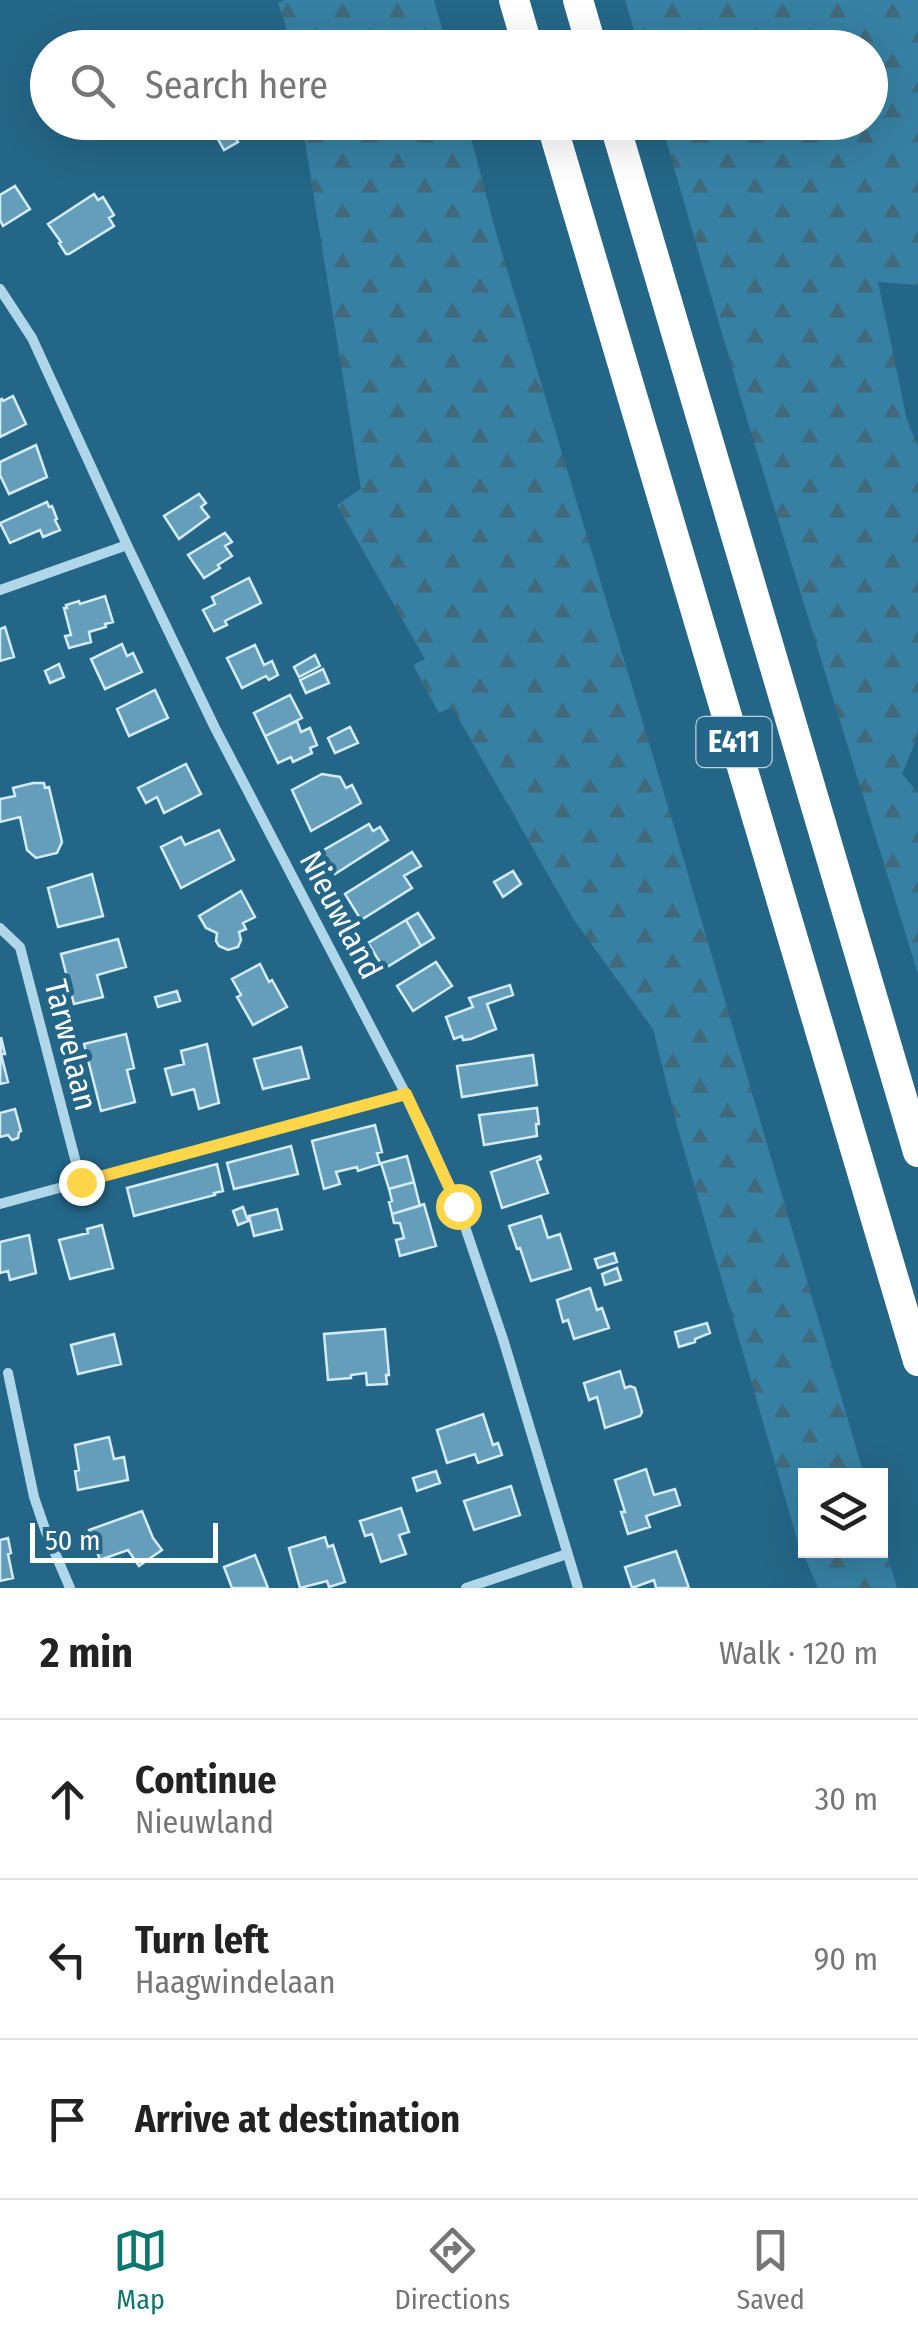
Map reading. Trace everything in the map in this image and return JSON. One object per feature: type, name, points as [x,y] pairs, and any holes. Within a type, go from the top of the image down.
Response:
[{"type":"highway","points":[[514,0],[523,30]]},
{"type":"highway","points":[[578,0],[587,30]]},
{"type":"highway","name":"E411","points":[[555,140],[918,1361]]},
{"type":"highway","name":"E411","points":[[619,140],[918,1152]]},
{"type":"street","name":"Nieuwland","points":[[0,290],[32,338],[215,728],[406,1094],[458,1206],[503,1339],[578,1588]]},
{"type":"street","points":[[0,590],[127,545]]},
{"type":"street","name":"Tarwelaan","points":[[0,928],[20,948],[81,1182]]},
{"type":"street","points":[[0,1204],[406,1094]]},
{"type":"street","points":[[8,1374],[34,1497],[70,1588]]},
{"type":"street","points":[[466,1588],[567,1554]]},
{"type":"green space","points":[[434,0],[442,30],[286,30],[278,3]]},
{"type":"green space","points":[[625,0],[918,0],[918,285],[878,282],[907,420],[918,446],[918,735],[902,774],[918,793],[918,974],[746,416],[666,140],[888,140],[888,30],[634,30]]},
{"type":"green space","points":[[305,140],[472,140],[862,1468],[798,1468],[798,1541],[678,1129],[653,1029],[574,920],[452,707],[439,713],[413,665],[425,659],[337,505],[361,489]]},
{"type":"green space","points":[[888,1557],[897,1588],[818,1588],[805,1558]]},
{"type":"building","points":[[218,140],[237,140],[238,142],[224,150]]},
{"type":"building","points":[[15,186],[30,209],[3,226],[0,195]]},
{"type":"building","points":[[94,194],[98,200],[103,197],[114,215],[109,218],[114,226],[66,254],[48,224]]},
{"type":"building","points":[[13,396],[26,424],[0,437],[0,400]]},
{"type":"building","points":[[36,445],[47,477],[9,494],[0,475],[0,462]]},
{"type":"building","points":[[199,494],[206,503],[201,507],[209,517],[179,539],[164,516]]},
{"type":"building","points":[[47,502],[60,530],[43,537],[40,530],[10,543],[0,523]]},
{"type":"building","points":[[225,533],[232,542],[225,546],[232,556],[204,578],[188,555]]},
{"type":"building","points":[[249,578],[261,603],[214,631],[203,610],[215,604],[212,597]]},
{"type":"building","points":[[105,596],[113,622],[89,632],[91,642],[69,648],[65,636],[71,635],[66,605]]},
{"type":"building","points":[[5,627],[14,657],[0,661],[0,629]]},
{"type":"building","points":[[122,644],[127,656],[133,653],[142,672],[105,689],[91,659]]},
{"type":"building","points":[[255,645],[264,665],[272,661],[278,675],[269,680],[266,676],[242,688],[227,658]]},
{"type":"building","points":[[315,655],[320,666],[299,677],[294,667]]},
{"type":"building","points":[[59,664],[64,677],[50,683],[45,671]]},
{"type":"building","points":[[323,669],[329,683],[306,693],[300,680]]},
{"type":"building","points":[[155,690],[168,718],[129,736],[117,709]]},
{"type":"building","points":[[290,695],[302,718],[265,736],[254,713]]},
{"type":"building","points":[[297,721],[301,732],[310,728],[317,745],[310,748],[312,753],[293,762],[291,757],[278,763],[265,736]]},
{"type":"building","points":[[350,727],[358,743],[335,753],[328,738]]},
{"type":"building","points":[[186,764],[201,794],[164,813],[157,797],[146,803],[138,788]]},
{"type":"building","points":[[322,774],[340,777],[346,788],[352,785],[361,803],[311,831],[292,790]]},
{"type":"building","points":[[33,783],[49,787],[62,842],[57,853],[36,858],[27,850],[20,817],[0,822],[0,799],[15,796],[13,788]]},
{"type":"building","points":[[369,824],[373,831],[380,827],[388,840],[335,874],[322,851]]},
{"type":"building","points":[[219,830],[234,860],[181,888],[161,847],[181,837],[185,845]]},
{"type":"building","points":[[412,852],[421,866],[404,876],[412,888],[361,920],[345,894]]},
{"type":"building","points":[[513,871],[521,884],[503,897],[494,882]]},
{"type":"building","points":[[92,874],[103,916],[58,927],[48,888]]},
{"type":"building","points":[[241,891],[255,917],[243,923],[246,929],[239,932],[238,947],[228,950],[219,946],[217,933],[206,928],[199,916]]},
{"type":"building","points":[[418,913],[434,938],[421,946],[406,920]]},
{"type":"building","points":[[406,920],[421,946],[384,969],[368,943]]},
{"type":"building","points":[[118,939],[126,967],[97,975],[103,997],[74,1004],[61,954]]},
{"type":"building","points":[[436,962],[452,986],[413,1011],[397,986]]},
{"type":"building","points":[[260,964],[287,1007],[253,1025],[232,979]]},
{"type":"building","points":[[510,985],[513,995],[487,1004],[496,1029],[471,1039],[454,1039],[446,1017],[473,1007],[469,998]]},
{"type":"building","points":[[177,991],[180,1001],[158,1007],[155,997]]},
{"type":"building","points":[[126,1034],[134,1068],[127,1070],[135,1102],[101,1111],[84,1044]]},
{"type":"building","points":[[1,1037],[8,1082],[0,1084]]},
{"type":"building","points":[[207,1044],[219,1103],[199,1109],[194,1089],[172,1095],[165,1069],[184,1064],[181,1051]]},
{"type":"building","points":[[301,1047],[309,1078],[263,1089],[254,1059]]},
{"type":"building","points":[[533,1055],[537,1085],[462,1097],[457,1066]]},
{"type":"building","points":[[537,1108],[537,1136],[484,1145],[479,1115]]},
{"type":"building","points":[[15,1109],[21,1131],[18,1138],[0,1137],[0,1113]]},
{"type":"building","points":[[375,1125],[382,1152],[377,1153],[380,1164],[336,1172],[340,1184],[324,1189],[312,1141]]},
{"type":"building","points":[[291,1146],[298,1174],[234,1189],[227,1163]]},
{"type":"building","points":[[407,1156],[414,1182],[389,1189],[381,1163]]},
{"type":"building","points":[[540,1156],[537,1161],[548,1193],[502,1208],[491,1172]]},
{"type":"building","points":[[217,1164],[223,1191],[134,1216],[127,1188]]},
{"type":"building","points":[[414,1182],[420,1206],[392,1214],[389,1189]]},
{"type":"building","points":[[424,1204],[436,1246],[400,1256],[396,1240],[404,1238],[400,1223],[394,1223],[392,1214]]},
{"type":"building","points":[[243,1207],[248,1221],[238,1225],[233,1211]]},
{"type":"building","points":[[277,1209],[282,1229],[254,1236],[249,1216]]},
{"type":"building","points":[[541,1216],[548,1238],[560,1234],[571,1269],[531,1281],[509,1226]]},
{"type":"building","points":[[102,1225],[113,1268],[70,1279],[59,1240]]},
{"type":"building","points":[[29,1235],[36,1273],[10,1280],[8,1271],[0,1273],[0,1242]]},
{"type":"building","points":[[614,1253],[617,1262],[598,1268],[595,1259]]},
{"type":"building","points":[[617,1268],[621,1280],[605,1285],[602,1274]]},
{"type":"building","points":[[590,1288],[597,1310],[602,1308],[609,1328],[574,1339],[568,1320],[563,1322],[557,1300]]},
{"type":"building","points":[[707,1323],[710,1333],[679,1347],[675,1332]]},
{"type":"building","points":[[385,1329],[387,1384],[367,1385],[366,1373],[328,1380],[324,1334]]},
{"type":"building","points":[[114,1334],[121,1364],[78,1374],[71,1345]]},
{"type":"building","points":[[620,1371],[625,1388],[635,1388],[642,1412],[605,1428],[597,1397],[589,1400],[584,1383]]},
{"type":"building","points":[[483,1414],[493,1445],[498,1443],[502,1455],[478,1463],[475,1454],[447,1463],[437,1430]]},
{"type":"building","points":[[109,1437],[114,1459],[124,1457],[128,1480],[78,1490],[75,1445]]},
{"type":"building","points":[[646,1469],[654,1495],[675,1489],[680,1505],[646,1516],[650,1527],[628,1534],[615,1480]]},
{"type":"building","points":[[436,1471],[440,1483],[417,1491],[413,1478]]},
{"type":"building","points":[[511,1486],[520,1515],[474,1530],[464,1501]]},
{"type":"building","points":[[401,1508],[409,1532],[399,1535],[406,1554],[381,1562],[372,1534],[365,1536],[360,1521]]},
{"type":"building","points":[[142,1511],[162,1550],[139,1566],[128,1550],[100,1560],[89,1530]]},
{"type":"building","points":[[325,1537],[328,1547],[333,1545],[345,1582],[329,1587],[327,1581],[300,1588],[289,1548]]},
{"type":"building","points":[[8,1538],[13,1578],[0,1581],[0,1540]]},
{"type":"building","points":[[676,1551],[689,1588],[656,1588],[654,1580],[632,1588],[625,1567]]},
{"type":"building","points":[[255,1555],[268,1588],[232,1588],[224,1567]]},
{"type":"route","points":[[81,1182],[406,1094],[458,1206]]}]
